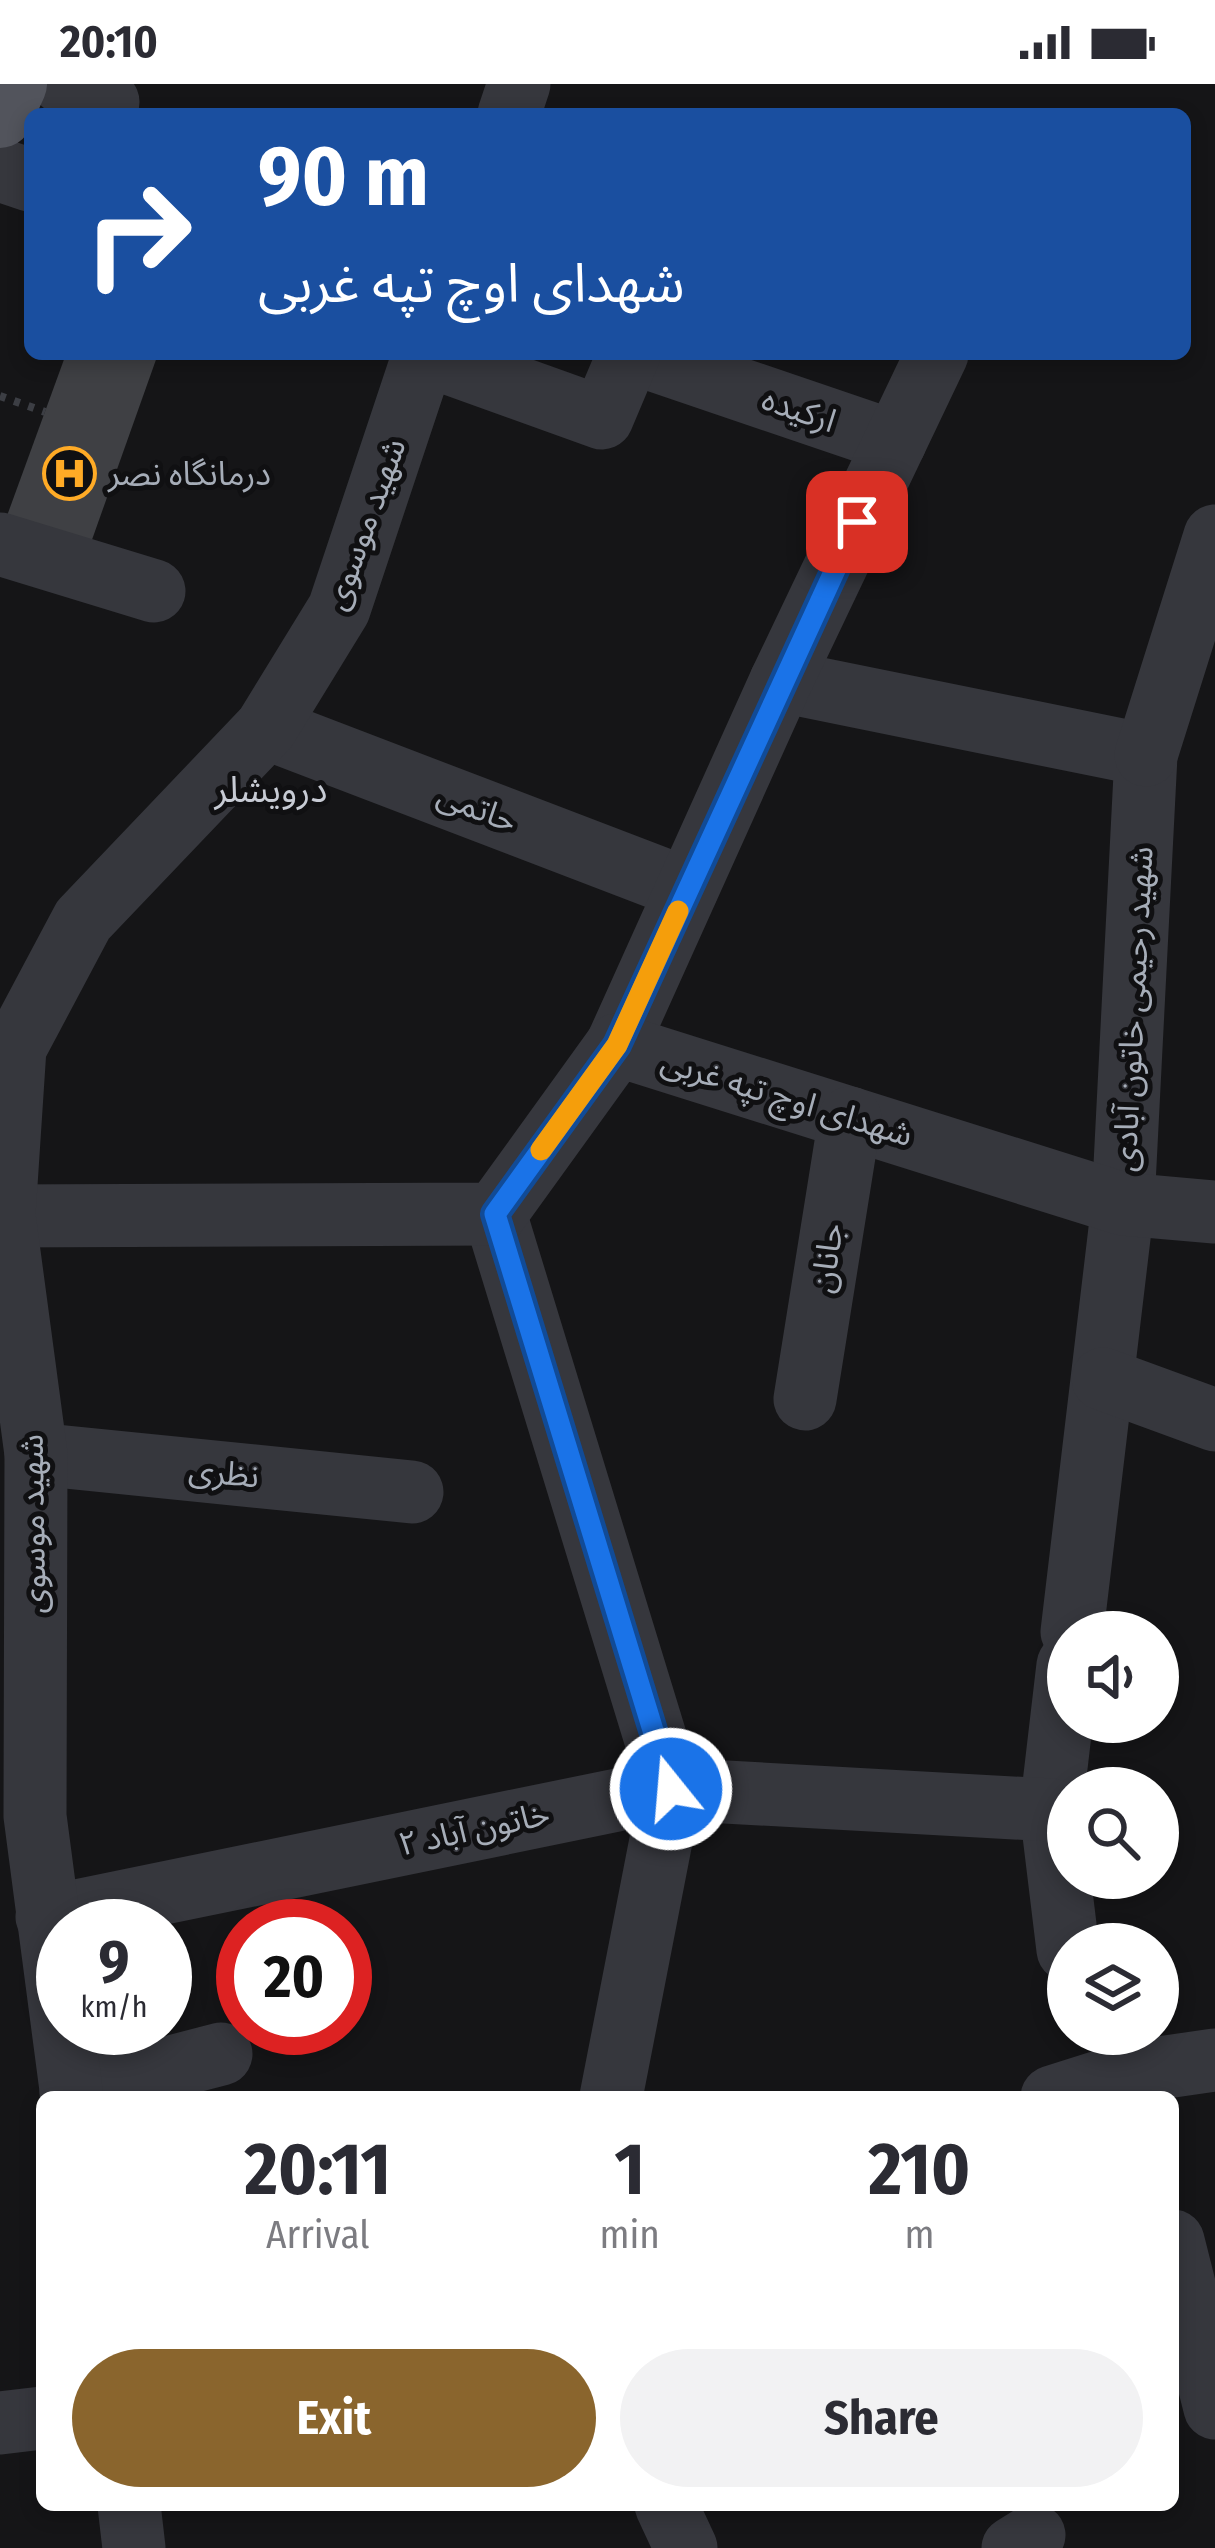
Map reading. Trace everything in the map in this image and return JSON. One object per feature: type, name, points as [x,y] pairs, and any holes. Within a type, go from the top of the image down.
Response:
[{"type":"main road","points":[[0,115],[14,84]]},
{"type":"street","name":"شهید موسوی","points":[[44,1899],[35,1816],[36,1454],[2,1215],[15,1048],[83,920],[266,728],[339,609],[422,360]]},
{"type":"street","name":"ارکیده","points":[[441,360],[602,418],[630,360]]},
{"type":"street","name":"ارکیده","points":[[651,360],[895,442]]},
{"type":"street","points":[[617,1045],[934,360]]},
{"type":"street","name":"شهید رحیمی خاتون آبادی","points":[[1074,1611],[1124,1204],[1146,755],[1192,690],[1215,536]]},
{"type":"street","points":[[0,544],[154,591]]},
{"type":"street","points":[[782,681],[1146,755]]},
{"type":"street","name":"حاتمی","points":[[266,728],[687,889]]},
{"type":"street","name":"شهدای اوچ تپه غربی","points":[[495,1214],[617,1045],[1124,1204],[1215,1212]]},
{"type":"street","name":"جانان","points":[[805,1399],[850,1118]]},
{"type":"street","points":[[2,1215],[495,1214],[671,1789],[612,2091]]},
{"type":"street","points":[[1102,1378],[1215,1420]]},
{"type":"street","name":"نظری","points":[[36,1454],[412,1492]]},
{"type":"street","name":"خاتون آباد ۲","points":[[134,1899],[671,1789],[1047,1810]]},
{"type":"street","name":"شهید موسوی","points":[[65,2055],[70,2091]]},
{"type":"street","points":[[86,2091],[217,2055]]},
{"type":"street","points":[[1096,2077],[1215,2060]]},
{"type":"street","points":[[1179,2265],[1215,2408]]},
{"type":"street","points":[[0,2423],[36,2419]]},
{"type":"street","points":[[130,2511],[134,2548]]},
{"type":"street","points":[[669,2511],[686,2548]]},
{"type":"path","points":[[0,396],[45,412]]},
{"type":"building","name":"درمانگاه نصر","points":[[64,360],[156,360],[83,565],[0,535]]},
{"type":"slow traffic","points":[[541,1150],[617,1045],[678,911]]},
{"type":"place","name":"درمانگاه نصر","points":[[69,474]]},
{"type":"district","name":"درویشلر","points":[[271,790]]},
{"type":"route","points":[[671,1789],[495,1214],[617,1045],[857,522]]}]
